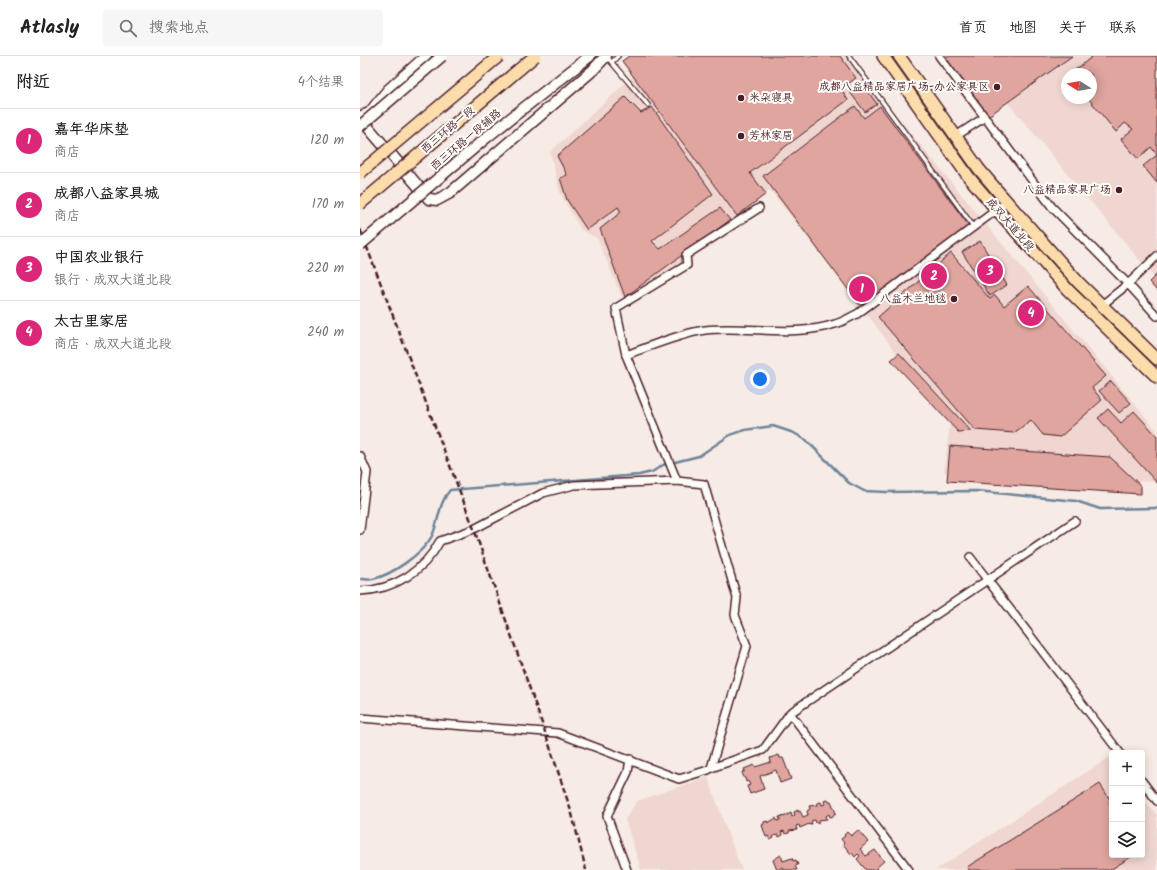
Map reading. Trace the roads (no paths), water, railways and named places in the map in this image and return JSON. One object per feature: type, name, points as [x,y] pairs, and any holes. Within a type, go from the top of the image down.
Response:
[{"type":"main road","points":[[426,56],[388,90],[371,111],[367,126],[429,199],[437,200],[450,193],[608,58]]},
{"type":"main road","points":[[360,126],[442,56]]},
{"type":"main road","points":[[360,173],[499,56]]},
{"type":"main road","name":"西三环路一段","points":[[360,204],[535,56]]},
{"type":"main road","name":"西三环路一段辅路","points":[[360,245],[487,137],[590,56]]},
{"type":"main road","name":"成双大道北段","points":[[883,56],[968,176],[997,210],[1068,290],[1157,377]]},
{"type":"main road","name":"成双大道北段","points":[[899,56],[979,169],[1007,202],[1073,276],[1157,359]]},
{"type":"street","points":[[939,56],[1052,207],[1128,284],[1157,316]]},
{"type":"street","points":[[360,115],[371,111]]},
{"type":"street","points":[[956,136],[985,117]]},
{"type":"street","points":[[626,355],[678,337],[704,330],[727,329],[790,332],[816,329],[836,324],[857,314],[1007,202]]},
{"type":"street","points":[[678,481],[626,355],[616,308],[687,265],[686,255],[759,208]]},
{"type":"street","points":[[1102,305],[1128,284],[1157,256]]},
{"type":"street","points":[[360,456],[367,472],[360,530]]},
{"type":"street","points":[[360,591],[374,591],[399,582],[421,567],[433,553],[440,541],[474,529],[543,493],[574,485],[678,481],[704,484],[737,598],[735,615],[747,646],[711,768]]},
{"type":"street","points":[[360,718],[558,733],[630,759],[679,779],[762,750],[790,713],[1075,521]]},
{"type":"street","points":[[970,556],[1118,750]]},
{"type":"street","points":[[790,713],[909,870]]},
{"type":"street","points":[[627,870],[607,816],[628,772],[630,759]]},
{"type":"street","points":[[1145,785],[1157,801]]},
{"type":"lane","points":[[618,56],[608,58],[648,105]]},
{"type":"lane","points":[[849,56],[974,227]]},
{"type":"waterway","points":[[361,579],[381,577],[398,568],[422,549],[432,536],[441,506],[450,490],[639,475],[652,472],[663,465],[699,456],[730,435],[745,430],[773,426],[794,433],[806,440],[849,483],[864,491],[977,491],[1076,501],[1100,509],[1157,508]]},
{"type":"railway","points":[[360,229],[474,529],[572,814],[586,870]]},
{"type":"place","name":"成都八益精品家居广场-办公家具区","points":[[997,87]]},
{"type":"place","name":"米朵寝具","points":[[741,98]]},
{"type":"place","name":"芳林家居","points":[[741,136]]},
{"type":"place","name":"八益精品家具广场","points":[[1119,190]]},
{"type":"place","name":"中国农业银行","points":[[990,271]]},
{"type":"place","name":"成都八益家具城","points":[[934,276]]},
{"type":"place","name":"嘉年华床垫","points":[[862,289]]},
{"type":"place","name":"八益木兰地毯","points":[[954,299]]},
{"type":"place","name":"太古里家居","points":[[1031,313]]}]
